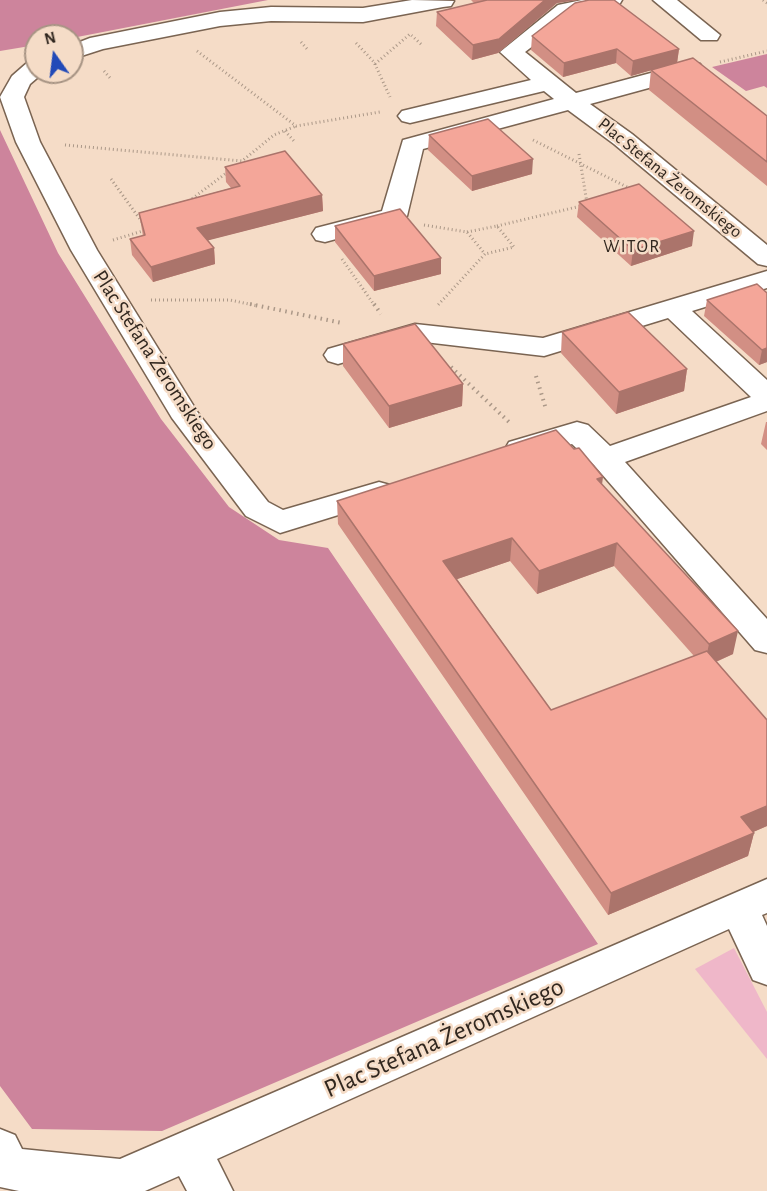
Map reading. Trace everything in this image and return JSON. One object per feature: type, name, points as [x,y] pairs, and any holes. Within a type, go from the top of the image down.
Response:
[{"type":"street","name":"Plac Stefana Żeromskiego","points":[[611,0],[566,10],[511,52],[571,101],[606,125],[767,258]]},
{"type":"street","points":[[664,0],[709,35]]},
{"type":"street","points":[[84,48],[98,43],[220,19],[271,14],[363,15],[443,1]]},
{"type":"street","points":[[325,234],[394,216],[412,145],[571,101],[704,75]]},
{"type":"street","name":"Plac Stefana Żeromskiego","points":[[24,78],[12,97],[35,154],[84,250],[187,418],[257,509],[280,522],[401,485]]},
{"type":"street","points":[[403,113],[548,83]]},
{"type":"street","points":[[338,355],[414,331],[544,347],[767,279]]},
{"type":"street","points":[[673,308],[767,396]]},
{"type":"street","points":[[604,458],[767,401]]},
{"type":"street","points":[[489,458],[577,432],[604,458],[767,641]]},
{"type":"street","name":"Plac Stefana Żeromskiego","points":[[0,1150],[8,1169],[122,1180],[753,902]]},
{"type":"street","points":[[753,902],[767,968]]},
{"type":"street","points":[[189,1150],[211,1191]]},
{"type":"path","points":[[375,64],[410,34],[423,46]]},
{"type":"path","points":[[354,41],[375,64],[403,113],[427,141]]},
{"type":"path","points":[[192,47],[296,126]]},
{"type":"path","points":[[704,75],[767,51]]},
{"type":"path","points":[[189,202],[274,135],[296,126],[403,113]]},
{"type":"path","points":[[285,131],[294,141]]},
{"type":"path","points":[[531,139],[637,192],[627,195]]},
{"type":"path","points":[[35,154],[242,161],[247,167]]},
{"type":"path","points":[[579,154],[587,204]]},
{"type":"path","points":[[111,179],[153,238]]},
{"type":"path","points":[[197,195],[202,201]]},
{"type":"path","points":[[423,224],[467,232],[597,202]]},
{"type":"path","points":[[340,258],[394,333],[414,331],[485,254],[514,247],[497,226]]},
{"type":"path","points":[[84,250],[154,228]]},
{"type":"path","points":[[467,232],[485,254]]},
{"type":"path","points":[[114,299],[230,300],[347,324]]},
{"type":"path","points":[[414,331],[544,442]]},
{"type":"path","points":[[526,345],[544,442]]},
{"type":"shaded area","points":[[0,0],[268,0],[84,36],[84,24],[24,24],[24,47],[0,51]]},
{"type":"shaded area","points":[[767,54],[767,88],[764,86],[746,91],[712,67]]},
{"type":"shaded area","points":[[0,130],[58,253],[161,419],[229,507],[279,540],[328,548],[598,944],[162,1131],[32,1129],[0,1086]]},
{"type":"shaded area","points":[[734,948],[767,1012],[767,1059],[695,969]]},
{"type":"building","points":[[487,0],[545,0],[499,39],[473,45],[437,12]]},
{"type":"building","points":[[589,0],[614,0],[679,49],[633,61],[617,49],[564,63],[532,36],[575,3]]},
{"type":"building","points":[[693,58],[767,116],[767,162],[651,70]]},
{"type":"building","points":[[488,119],[533,159],[472,176],[429,135]]},
{"type":"building","points":[[285,151],[322,195],[197,228],[214,248],[151,267],[130,239],[145,235],[139,213],[240,186],[225,167]]},
{"type":"building","points":[[639,184],[694,231],[633,250],[579,202]]},
{"type":"building","points":[[400,209],[441,258],[374,276],[335,226]]},
{"type":"building","points":[[757,284],[767,293],[767,348],[762,350],[707,300]]},
{"type":"building","points":[[628,312],[687,369],[619,392],[562,332]]},
{"type":"building","points":[[415,324],[463,384],[389,406],[343,344]]},
{"type":"building","points":[[556,430],[574,449],[579,448],[603,477],[597,479],[738,631],[709,644],[617,543],[539,571],[512,538],[443,561],[551,710],[707,651],[767,720],[767,806],[741,817],[754,833],[611,893],[337,501]]},
{"type":"district","name":"WITOR","points":[[632,247]]}]
